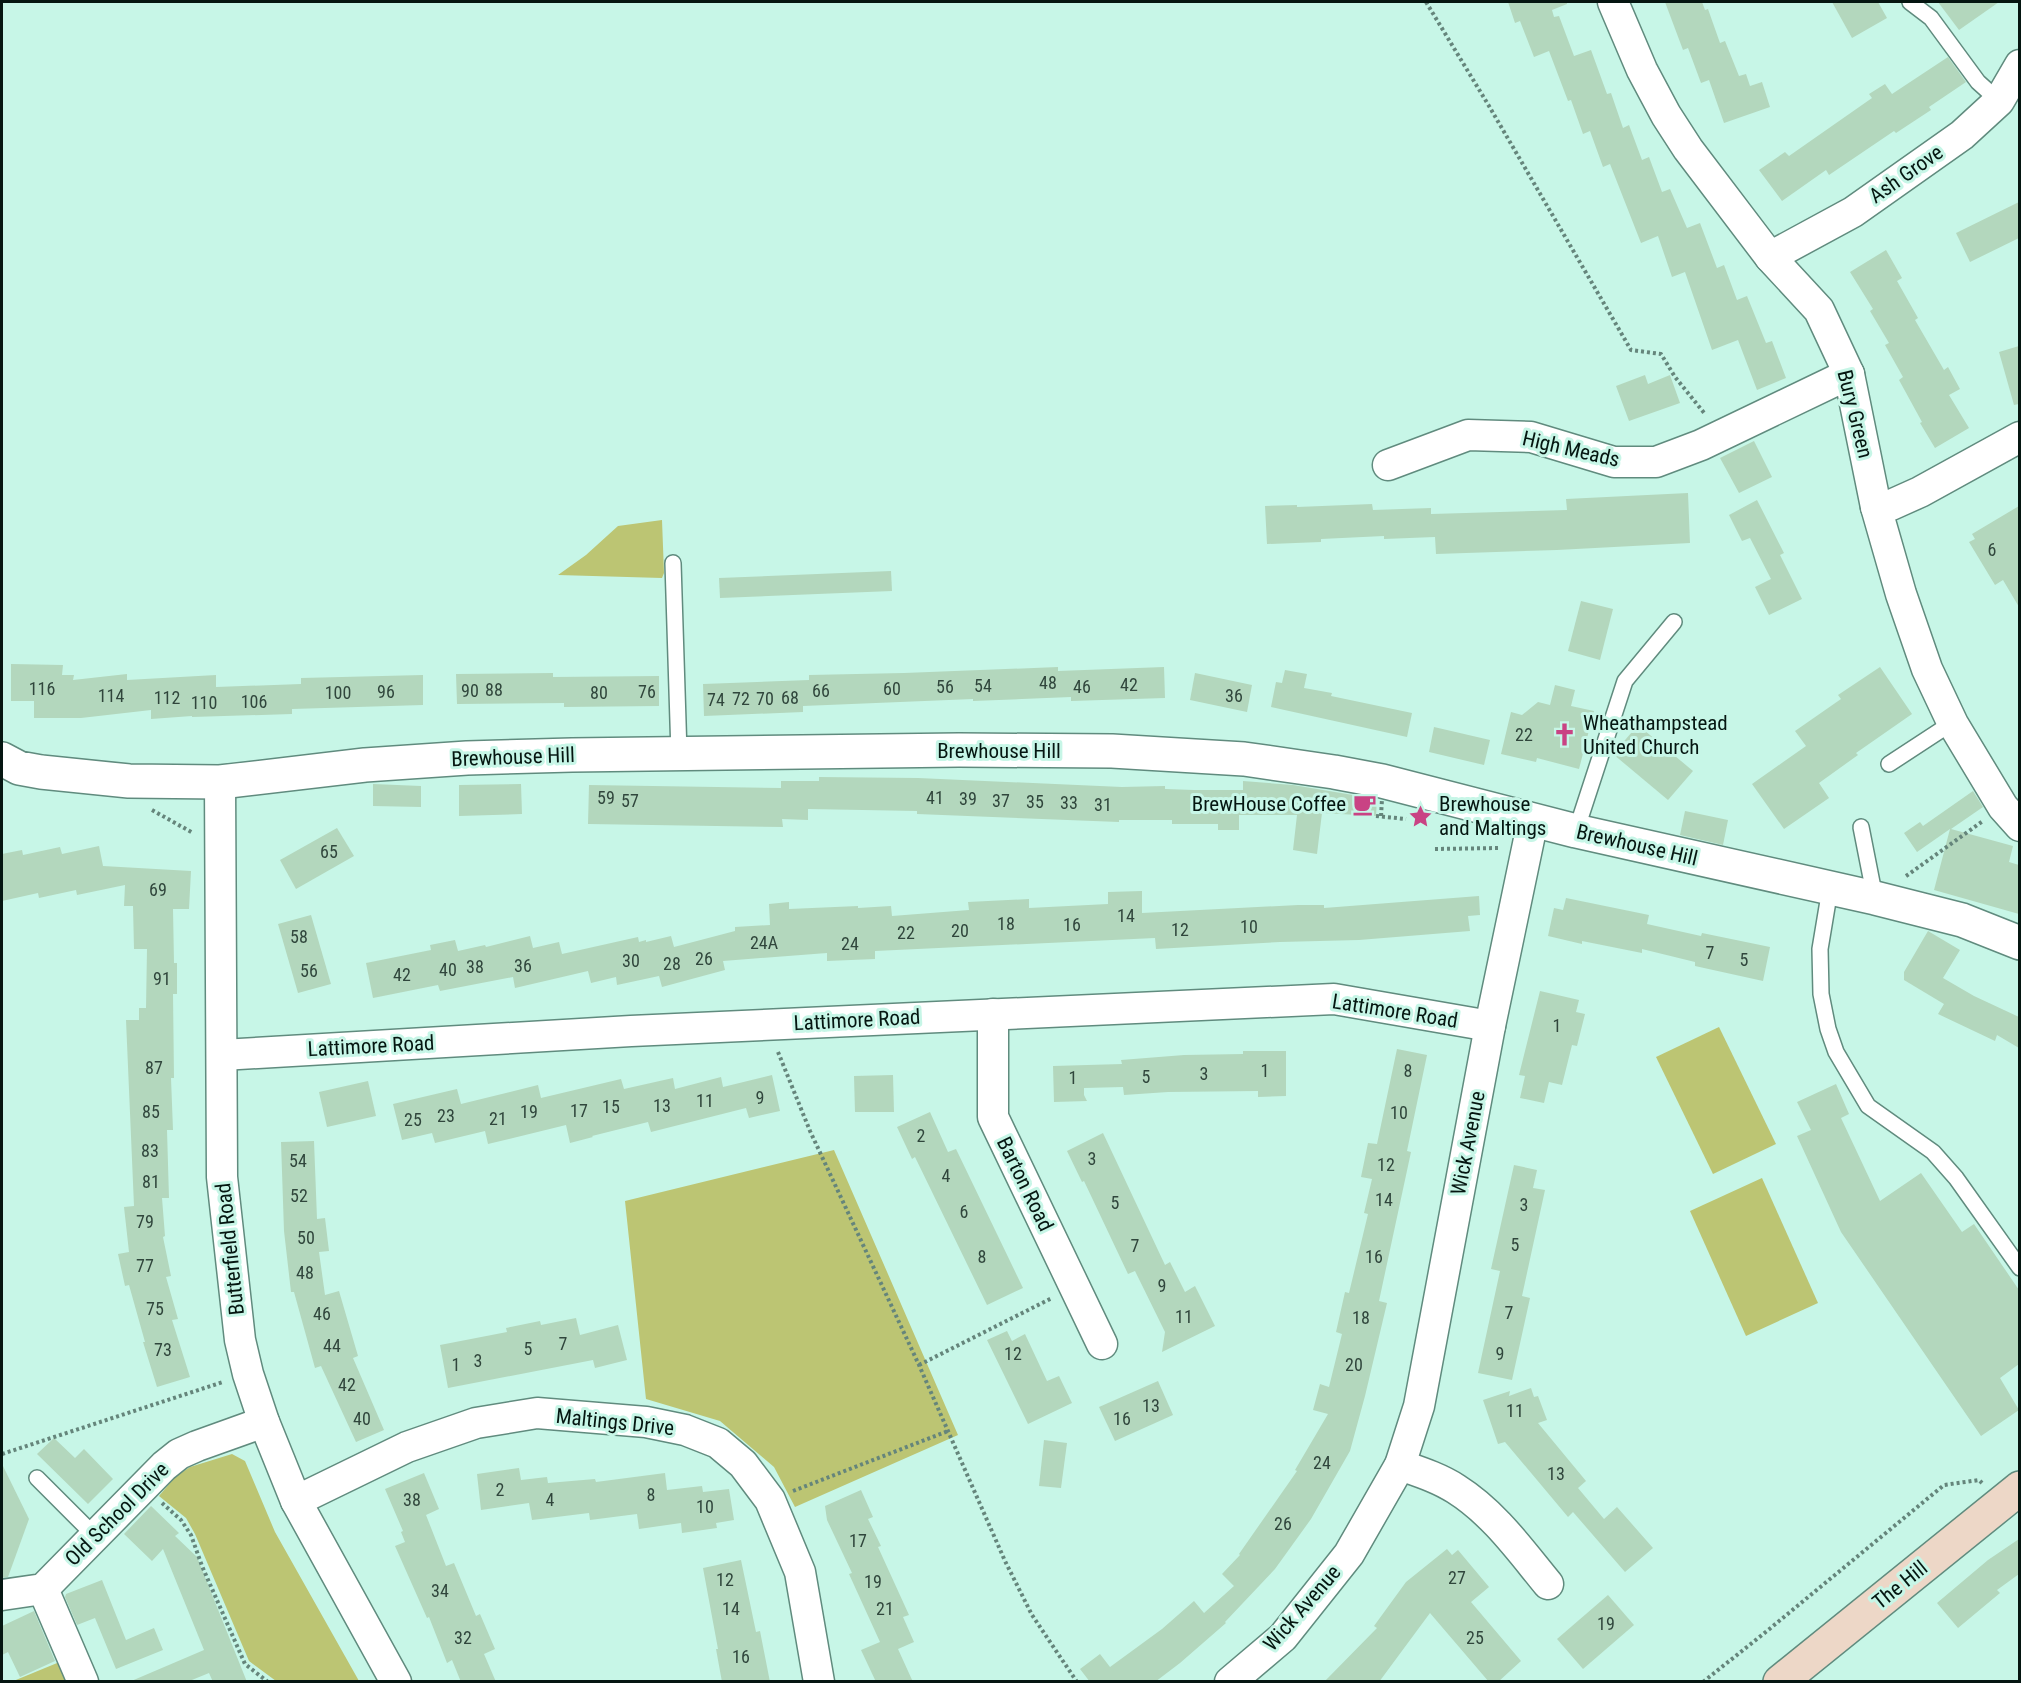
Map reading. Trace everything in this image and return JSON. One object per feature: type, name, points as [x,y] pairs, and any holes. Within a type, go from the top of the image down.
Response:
[{"type":"main road","name":"The Hill","points":[[1780,1682],[2019,1488]]},
{"type":"street","name":"Bury Green","points":[[1613,2],[1642,70],[1666,115],[1688,149],[1770,257],[1819,310],[1849,374],[1876,507],[1901,594],[1927,669],[1953,724],[2011,817]]},
{"type":"street","name":"Ash Grove","points":[[1770,257],[1853,212],[1962,135],[1999,101],[2019,65]]},
{"type":"street","name":"High Meads","points":[[1388,465],[1468,435],[1531,436],[1614,462],[1656,462],[1701,445],[1849,374]]},
{"type":"street","points":[[1876,507],[1891,505],[1920,492],[2019,437]]},
{"type":"street","name":"Brewhouse Hill","points":[[7,768],[129,781],[220,782],[365,765],[467,758],[971,750],[1112,751],[1244,759],[1382,781],[1530,834],[1576,831],[1875,898],[1962,920],[2019,942]]},
{"type":"street","name":"Butterfield Road","points":[[220,782],[222,1177],[240,1340],[248,1374],[264,1422],[296,1501],[396,1682]]},
{"type":"street","name":"Wick Avenue","points":[[1230,1682],[1282,1637],[1349,1554],[1400,1465],[1419,1406],[1490,1026],[1530,834]]},
{"type":"street","name":"Lattimore Road","points":[[222,1055],[768,1024],[1334,999],[1490,1026]]},
{"type":"street","name":"Barton Road","points":[[993,1014],[993,1117],[1102,1344]]},
{"type":"street","name":"Maltings Drive","points":[[296,1501],[407,1448],[476,1423],[537,1413],[646,1422],[685,1430],[718,1443],[743,1464],[770,1500],[800,1572],[819,1682]]},
{"type":"street","name":"Old School Drive","points":[[43,1589],[179,1454],[264,1422]]},
{"type":"street","points":[[1400,1465],[1436,1478],[1457,1489],[1476,1504],[1499,1526],[1548,1584]]},
{"type":"street","points":[[2,1595],[43,1589],[83,1682]]},
{"type":"lane","points":[[1910,2],[1931,18],[1978,82],[1999,101]]},
{"type":"lane","points":[[673,563],[679,754]]},
{"type":"lane","points":[[1576,831],[1624,681],[1674,622]]},
{"type":"lane","points":[[1889,764],[1953,724]]},
{"type":"lane","points":[[1861,827],[1875,898]]},
{"type":"lane","points":[[1830,889],[1820,949],[1820,972],[1825,1018],[1836,1052],[1868,1106],[1933,1152],[1956,1178],[2019,1268]]},
{"type":"lane","points":[[37,1478],[95,1536]]},
{"type":"path","points":[[1426,2],[1631,350],[1661,354],[1675,377],[1707,417]]},
{"type":"path","points":[[129,781],[129,798],[220,848]]},
{"type":"path","points":[[1382,799],[1379,816],[1413,820]]},
{"type":"path","points":[[1903,878],[2011,817]]},
{"type":"path","points":[[1435,849],[1530,834]]},
{"type":"path","points":[[768,1024],[810,1131],[919,1365],[1005,1561],[1032,1615],[1077,1682]]},
{"type":"path","points":[[919,1365],[1074,1287]]},
{"type":"path","points":[[2,1454],[248,1374]]},
{"type":"path","points":[[770,1500],[948,1431]]},
{"type":"path","points":[[1703,1682],[1944,1485]]},
{"type":"path","points":[[144,1487],[182,1520],[191,1535],[202,1566],[245,1664],[268,1682]]},
{"type":"green space","points":[[662,520],[664,573],[662,578],[558,575],[586,555],[618,526]]},
{"type":"green space","points":[[1719,1027],[1776,1144],[1713,1174],[1656,1057]]},
{"type":"green space","points":[[834,1150],[958,1435],[795,1507],[774,1467],[720,1421],[646,1399],[625,1201]]},
{"type":"green space","points":[[1762,1178],[1818,1303],[1746,1336],[1690,1211]]},
{"type":"green space","points":[[232,1454],[245,1461],[275,1532],[359,1681],[276,1681],[249,1661],[195,1534],[186,1518],[159,1496],[175,1477],[190,1467]]},
{"type":"green space","points":[[62,1661],[71,1682],[11,1682]]},
{"type":"building","points":[[1508,2],[1567,2],[1552,10],[1554,17],[1559,16],[1574,56],[1591,50],[1607,94],[1611,93],[1623,128],[1629,125],[1642,160],[1649,157],[1662,192],[1670,189],[1687,228],[1700,223],[1717,268],[1724,265],[1737,300],[1747,296],[1766,343],[1772,341],[1786,378],[1757,390],[1738,340],[1712,350],[1685,272],[1672,277],[1658,236],[1641,243],[1610,164],[1603,167],[1590,131],[1583,134],[1549,51],[1534,57],[1520,21],[1515,23]]},
{"type":"building","points":[[1665,2],[1702,2],[1705,10],[1708,9],[1720,43],[1725,41],[1739,76],[1746,74],[1750,86],[1762,82],[1770,107],[1724,123],[1709,80],[1701,83],[1688,48],[1683,50]]},
{"type":"building","points":[[1832,2],[1878,2],[1887,18],[1852,38]]},
{"type":"building","points":[[1938,2],[1999,2],[1959,30]]},
{"type":"building","points":[[1948,57],[1966,82],[1929,107],[1931,110],[1896,133],[1894,131],[1829,175],[1826,170],[1782,201],[1759,170],[1785,152],[1789,156],[1872,98],[1869,94],[1885,84],[1892,94]]},
{"type":"building","points":[[2019,202],[2019,238],[1970,262],[1956,233]]},
{"type":"building","points":[[1886,250],[1902,278],[1897,281],[1918,318],[1915,320],[1944,370],[1948,367],[1960,389],[1949,395],[1969,428],[1935,448],[1899,380],[1903,377],[1885,345],[1889,343],[1870,311],[1873,309],[1850,272]]},
{"type":"building","points":[[2019,346],[2019,404],[2014,405],[1999,352]]},
{"type":"building","points":[[1645,375],[1648,384],[1670,375],[1680,403],[1629,421],[1616,386]]},
{"type":"building","points":[[1754,441],[1772,477],[1739,493],[1720,458]]},
{"type":"building","points":[[1688,493],[1690,543],[1436,554],[1435,537],[1384,539],[1384,536],[1267,544],[1265,506],[1372,504],[1373,510],[1431,508],[1431,514],[1567,510],[1566,499]]},
{"type":"building","points":[[1757,500],[1784,553],[1780,555],[1802,599],[1769,615],[1755,587],[1771,579],[1750,538],[1742,541],[1729,515]]},
{"type":"building","points":[[2019,506],[2019,607],[2003,580],[1995,585],[1969,542],[1975,539],[1972,534]]},
{"type":"building","points":[[891,571],[892,591],[720,598],[719,578]]},
{"type":"building","points":[[1581,601],[1613,609],[1600,660],[1568,651]]},
{"type":"building","points":[[11,664],[63,665],[62,675],[74,675],[73,680],[127,674],[127,680],[216,675],[216,687],[301,684],[301,678],[423,675],[423,705],[292,709],[292,714],[151,719],[151,710],[81,718],[34,718],[34,701],[11,701]]},
{"type":"building","points":[[1058,667],[1058,671],[1164,667],[1165,698],[1071,701],[1071,697],[973,701],[973,699],[803,706],[803,712],[704,716],[703,684],[809,680],[809,675]]},
{"type":"building","points":[[1880,667],[1912,714],[1856,753],[1858,755],[1819,783],[1829,798],[1784,829],[1752,784],[1806,746],[1795,731],[1841,699],[1838,695]]},
{"type":"building","points":[[1285,670],[1307,674],[1304,688],[1412,713],[1407,737],[1271,707],[1276,682],[1282,683]]},
{"type":"building","points":[[553,673],[553,677],[659,676],[659,706],[564,707],[564,703],[457,704],[456,674]]},
{"type":"building","points":[[1195,673],[1252,685],[1247,712],[1190,700]]},
{"type":"building","name":"Wheathampstead United Church","points":[[1555,685],[1575,690],[1571,706],[1594,711],[1579,769],[1537,758],[1536,762],[1501,754],[1511,712],[1522,715],[1538,702],[1550,705]]},
{"type":"building","points":[[1638,725],[1693,771],[1668,800],[1613,754]]},
{"type":"building","points":[[1434,727],[1490,740],[1484,765],[1429,752]]},
{"type":"building","points":[[819,777],[918,778],[1122,787],[1165,786],[1165,789],[1194,790],[1243,790],[1243,781],[1293,785],[1377,799],[1376,816],[1322,813],[1317,854],[1293,850],[1297,815],[1239,815],[1239,830],[1218,830],[1218,824],[1172,824],[1172,820],[1119,820],[1119,822],[917,814],[917,811],[808,809],[808,820],[782,819],[783,827],[588,824],[589,785],[781,788],[781,781],[819,781]]},
{"type":"building","points":[[373,784],[421,786],[421,807],[373,806]]},
{"type":"building","points":[[521,784],[522,814],[459,816],[459,785]]},
{"type":"building","points":[[1973,791],[1983,807],[1951,829],[2013,846],[2009,862],[2019,865],[2019,914],[1934,890],[1950,829],[1917,852],[1904,833],[1920,822],[1923,826]]},
{"type":"building","points":[[1685,811],[1728,820],[1723,845],[1680,835]]},
{"type":"building","points":[[337,828],[354,856],[296,889],[280,860]]},
{"type":"building","points":[[99,846],[103,866],[191,871],[189,909],[173,909],[177,994],[173,994],[174,1078],[171,1078],[173,1130],[167,1130],[169,1198],[162,1198],[165,1236],[163,1237],[171,1276],[166,1277],[178,1319],[172,1320],[190,1377],[157,1387],[129,1285],[125,1286],[118,1254],[129,1252],[124,1207],[134,1206],[126,1020],[139,1020],[139,1008],[146,1008],[147,949],[134,949],[133,906],[124,906],[125,885],[77,895],[76,890],[39,898],[38,893],[2,901],[2,854],[22,850],[23,855],[60,847],[62,854]]},
{"type":"building","points":[[1142,891],[1142,913],[1298,905],[1324,905],[1324,908],[1479,896],[1480,915],[1468,916],[1470,931],[1359,940],[1156,949],[1155,938],[875,951],[875,959],[827,961],[827,953],[723,961],[725,970],[662,987],[659,976],[617,985],[616,977],[591,983],[588,971],[515,988],[513,977],[440,991],[438,985],[373,998],[366,963],[431,950],[430,945],[455,940],[458,951],[530,936],[533,948],[559,942],[562,954],[638,937],[639,942],[646,940],[646,942],[671,936],[674,947],[735,931],[735,927],[770,925],[769,904],[789,902],[789,909],[891,906],[892,916],[969,910],[968,902],[1029,899],[1029,908],[1108,904],[1108,892]]},
{"type":"building","points":[[1566,898],[1649,915],[1647,924],[1701,936],[1702,933],[1770,947],[1763,981],[1695,966],[1695,962],[1642,949],[1642,953],[1582,941],[1582,944],[1548,936],[1554,908],[1563,910]]},
{"type":"building","points":[[311,915],[331,984],[298,993],[278,924]]},
{"type":"building","points":[[1928,931],[1960,950],[1943,978],[1974,996],[2019,1017],[2019,1048],[1997,1035],[1995,1041],[1938,1014],[1944,1004],[1904,980],[1904,972]]},
{"type":"building","points":[[1540,991],[1579,1000],[1576,1012],[1585,1014],[1577,1046],[1572,1045],[1562,1085],[1549,1082],[1544,1103],[1520,1098],[1525,1076],[1519,1075]]},
{"type":"building","points":[[1397,1049],[1427,1055],[1407,1151],[1411,1152],[1379,1301],[1387,1303],[1350,1451],[1311,1519],[1275,1569],[1226,1623],[1155,1682],[1090,1682],[1080,1669],[1100,1654],[1110,1667],[1162,1629],[1194,1601],[1204,1613],[1234,1586],[1222,1574],[1240,1555],[1297,1471],[1295,1470],[1328,1414],[1313,1410],[1320,1384],[1329,1387],[1342,1334],[1336,1332],[1345,1292],[1349,1293],[1368,1214],[1364,1213],[1372,1179],[1361,1177],[1368,1143],[1377,1144]]},
{"type":"building","points":[[1243,1051],[1286,1051],[1286,1096],[1258,1097],[1258,1091],[1124,1095],[1123,1087],[1084,1088],[1087,1101],[1054,1102],[1053,1066],[1122,1064],[1121,1060],[1184,1055],[1243,1054]]},
{"type":"building","points":[[772,1075],[780,1111],[749,1118],[746,1108],[651,1132],[648,1122],[570,1143],[566,1125],[488,1144],[485,1131],[435,1143],[432,1133],[402,1140],[393,1104],[457,1089],[461,1104],[538,1085],[541,1098],[621,1079],[624,1089],[673,1078],[675,1089],[721,1077],[723,1087]]},
{"type":"building","points":[[893,1075],[894,1112],[855,1112],[854,1076]]},
{"type":"building","points":[[368,1081],[376,1116],[327,1127],[319,1092]]},
{"type":"building","points":[[1836,1084],[1849,1114],[1841,1118],[1880,1201],[1921,1173],[1962,1232],[1974,1224],[2019,1290],[2019,1364],[2000,1378],[2019,1410],[1981,1436],[1841,1232],[1797,1136],[1811,1130],[1797,1102]]},
{"type":"building","points":[[930,1112],[948,1152],[956,1149],[1023,1288],[987,1305],[915,1157],[912,1159],[897,1127]]},
{"type":"building","points":[[1103,1133],[1165,1265],[1170,1262],[1185,1292],[1195,1286],[1215,1326],[1162,1352],[1165,1332],[1135,1271],[1128,1274],[1084,1181],[1082,1182],[1067,1151]]},
{"type":"building","points":[[314,1141],[317,1219],[325,1218],[329,1251],[319,1252],[325,1295],[339,1291],[358,1356],[353,1358],[384,1430],[356,1442],[321,1366],[315,1368],[294,1292],[291,1292],[284,1231],[281,1142]]},
{"type":"building","points":[[1514,1165],[1537,1170],[1533,1188],[1545,1190],[1522,1296],[1530,1298],[1512,1380],[1478,1373],[1500,1271],[1491,1269]]},
{"type":"building","points":[[576,1318],[580,1335],[618,1325],[627,1360],[595,1368],[593,1360],[448,1388],[440,1345],[507,1332],[506,1328],[540,1321],[541,1325]]},
{"type":"building","points":[[1007,1331],[1012,1341],[1025,1334],[1047,1381],[1059,1376],[1072,1403],[1028,1424],[987,1340]]},
{"type":"building","points":[[1158,1381],[1173,1415],[1115,1441],[1099,1407]]},
{"type":"building","points":[[1531,1388],[1534,1397],[1538,1396],[1547,1420],[1538,1423],[1586,1481],[1578,1488],[1604,1519],[1617,1507],[1653,1548],[1625,1572],[1573,1512],[1568,1517],[1505,1442],[1498,1444],[1483,1400],[1510,1391],[1509,1396]]},
{"type":"building","points":[[54,1438],[75,1458],[84,1449],[113,1479],[88,1504],[37,1454]]},
{"type":"building","points":[[1044,1440],[1067,1443],[1061,1488],[1039,1486]]},
{"type":"building","points":[[2,1464],[29,1519],[8,1577],[2,1578]]},
{"type":"building","points":[[519,1468],[521,1480],[547,1477],[548,1483],[595,1479],[596,1482],[665,1473],[667,1490],[702,1486],[703,1492],[729,1489],[734,1520],[716,1523],[717,1528],[682,1533],[681,1523],[639,1529],[637,1514],[590,1520],[589,1513],[532,1520],[529,1503],[481,1510],[477,1474]]},
{"type":"building","points":[[424,1473],[439,1509],[426,1515],[446,1566],[454,1563],[476,1616],[480,1614],[495,1649],[484,1654],[496,1682],[461,1682],[452,1660],[447,1663],[429,1617],[427,1618],[395,1546],[405,1542],[401,1532],[403,1531],[385,1489]]},
{"type":"building","points":[[861,1490],[873,1517],[868,1519],[881,1546],[878,1547],[909,1615],[903,1617],[914,1642],[898,1649],[913,1682],[876,1682],[861,1650],[880,1642],[849,1574],[852,1573],[827,1520],[825,1506]]},
{"type":"building","points":[[151,1506],[179,1533],[175,1536],[197,1557],[247,1682],[213,1682],[209,1673],[187,1682],[129,1682],[204,1650],[163,1549],[152,1561],[124,1534]]},
{"type":"building","points":[[2019,1539],[2019,1574],[1997,1590],[2000,1593],[1958,1628],[1937,1603],[1988,1560]]},
{"type":"building","points":[[1447,1549],[1452,1555],[1458,1550],[1489,1587],[1471,1602],[1521,1661],[1498,1682],[1489,1682],[1430,1613],[1379,1682],[1324,1682],[1377,1628],[1374,1626],[1406,1582]]},
{"type":"building","points":[[741,1560],[756,1632],[760,1631],[770,1682],[722,1682],[703,1568]]},
{"type":"building","points":[[102,1580],[126,1640],[154,1628],[163,1650],[116,1669],[95,1618],[77,1625],[65,1597],[66,1594]]},
{"type":"building","points":[[1608,1595],[1634,1625],[1583,1669],[1557,1639]]},
{"type":"building","points":[[34,1611],[55,1661],[20,1677],[8,1652],[2,1655],[2,1626]]},
{"type":"place","name":"Wheathampstead United Church","points":[[1565,735]]},
{"type":"place","name":"BrewHouse Coffee","points":[[1364,804]]},
{"type":"place","name":"Brewhouse and Maltings","points":[[1421,816]]}]
